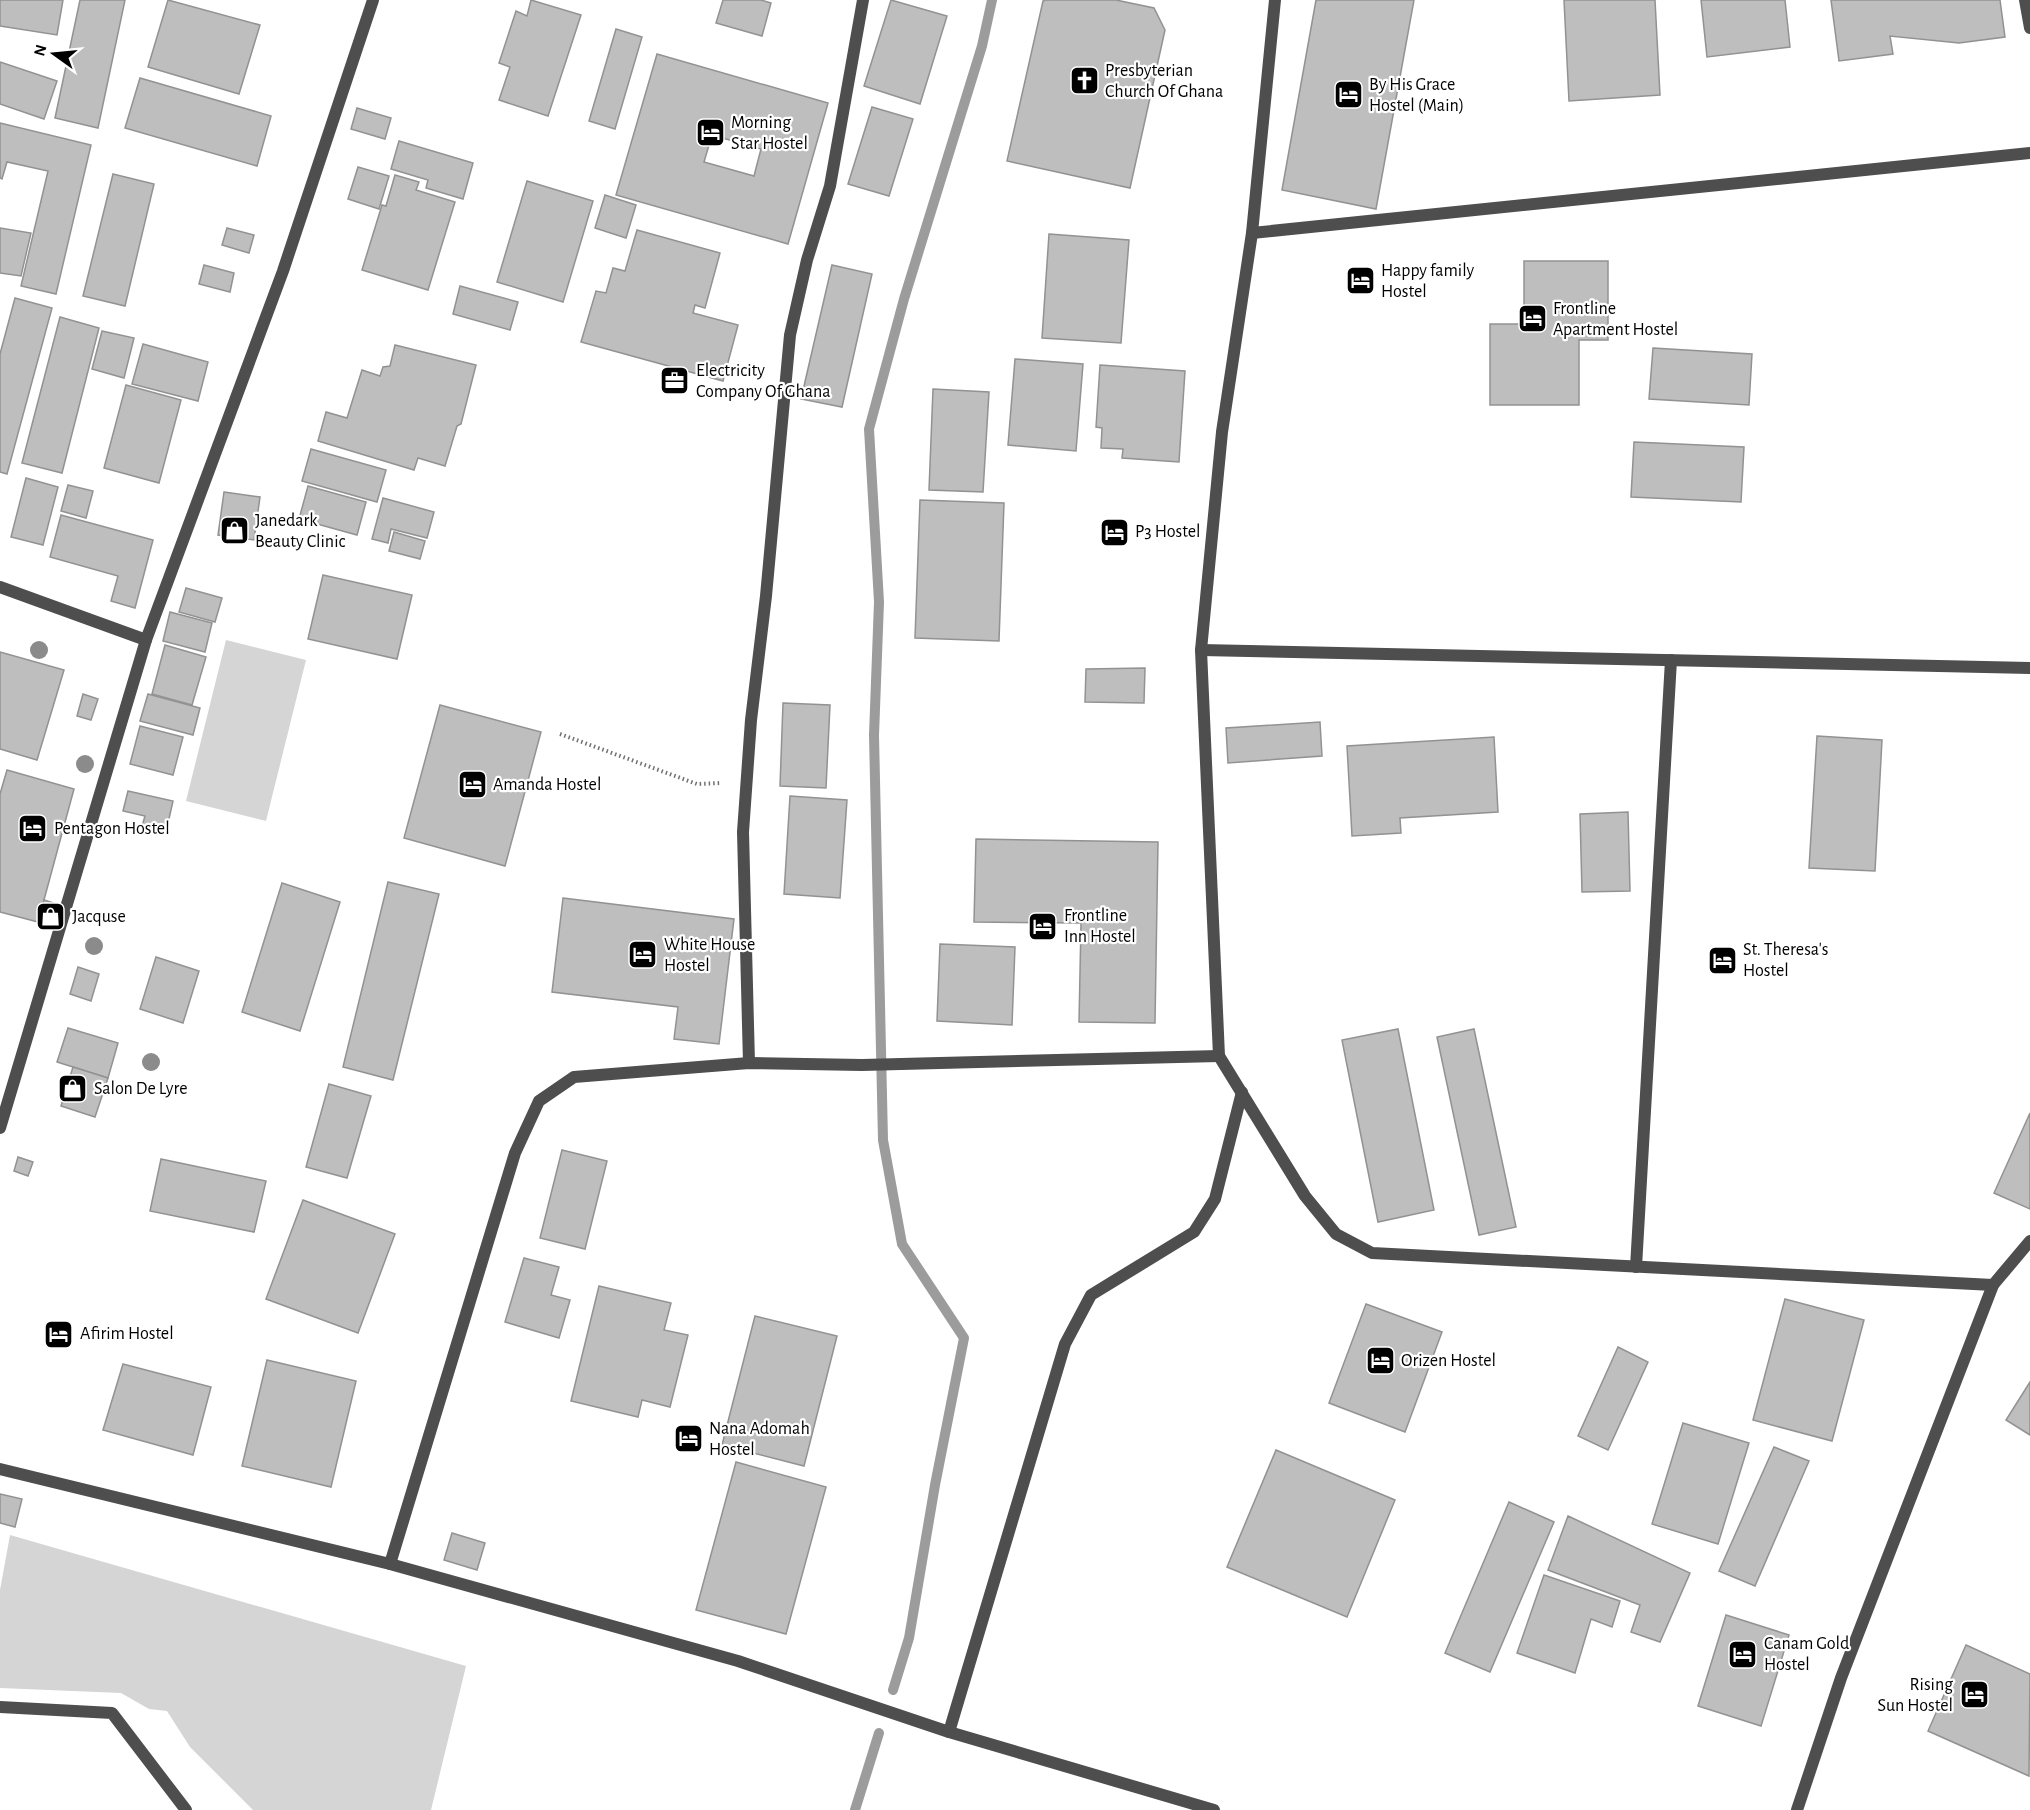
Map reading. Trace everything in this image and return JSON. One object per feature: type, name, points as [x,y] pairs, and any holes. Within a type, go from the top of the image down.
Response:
[{"type":"street","points":[[0,1128],[146,640],[283,271],[373,0]]},
{"type":"street","points":[[749,1063],[743,832],[790,335],[807,260],[830,186],[863,0]]},
{"type":"street","points":[[1275,0],[1252,234],[1222,432],[1201,650],[1219,1056],[1305,1196],[1336,1234],[1372,1254],[1993,1285]]},
{"type":"street","points":[[2025,0],[2030,28]]},
{"type":"street","points":[[1252,234],[2030,153]]},
{"type":"street","points":[[0,587],[146,640]]},
{"type":"street","points":[[1201,650],[2030,668]]},
{"type":"street","points":[[1636,1267],[1671,660]]},
{"type":"street","points":[[390,1564],[515,1153],[539,1101],[574,1077],[749,1063],[862,1065],[1219,1056]]},
{"type":"street","points":[[949,1732],[1065,1344],[1091,1295],[1194,1232],[1215,1199],[1242,1092]]},
{"type":"street","points":[[1797,1810],[1841,1678],[1993,1285],[2030,1241]]},
{"type":"street","points":[[0,1469],[390,1564],[738,1661],[949,1732],[1214,1810]]},
{"type":"street","points":[[0,1707],[112,1713],[186,1810]]},
{"type":"path","points":[[560,734],[697,784],[747,781]]},
{"type":"shaded area","points":[[226,640],[306,660],[266,821],[186,801]]},
{"type":"shaded area","points":[[10,1535],[466,1666],[431,1810],[253,1810],[190,1747],[167,1711],[149,1709],[121,1693],[0,1688],[0,1590]]},
{"type":"building","points":[[0,0],[63,0],[57,35],[0,26]]},
{"type":"building","points":[[80,0],[125,0],[98,128],[55,118]]},
{"type":"building","points":[[168,0],[260,25],[239,94],[148,67]]},
{"type":"building","points":[[531,0],[581,15],[548,116],[499,100],[510,67],[499,63],[516,11],[527,16]]},
{"type":"building","points":[[723,0],[761,0],[771,3],[762,36],[716,23]]},
{"type":"building","points":[[891,0],[947,16],[920,104],[864,86]]},
{"type":"building","points":[[1045,0],[1116,0],[1154,8],[1165,30],[1130,188],[1007,161]]},
{"type":"building","name":"By His Grace Hostel (Main)","points":[[1316,0],[1414,0],[1376,209],[1282,190]]},
{"type":"building","points":[[1564,0],[1655,0],[1660,95],[1569,101]]},
{"type":"building","points":[[1701,0],[1785,0],[1790,47],[1707,57]]},
{"type":"building","points":[[1831,0],[2000,0],[2005,37],[1959,43],[1890,36],[1893,54],[1839,61]]},
{"type":"building","points":[[616,29],[642,37],[615,129],[589,121]]},
{"type":"building","points":[[657,54],[828,103],[788,244],[616,195]],"holes":[[[712,135],[761,149],[754,176],[704,162]]]},
{"type":"building","points":[[0,62],[57,81],[44,119],[0,104]]},
{"type":"building","points":[[140,78],[271,116],[257,166],[125,128]]},
{"type":"building","points":[[872,107],[913,119],[889,196],[848,184]]},
{"type":"building","points":[[357,108],[391,118],[385,139],[351,129]]},
{"type":"building","points":[[0,123],[91,145],[56,294],[21,286],[48,171],[7,162],[2,179],[0,178]]},
{"type":"building","points":[[399,141],[473,163],[463,199],[426,188],[428,180],[391,169]]},
{"type":"building","points":[[358,167],[389,176],[379,209],[348,199]]},
{"type":"building","points":[[113,174],[154,184],[125,306],[83,296]]},
{"type":"building","points":[[395,175],[419,182],[416,190],[455,202],[428,290],[362,270],[382,205],[386,206]]},
{"type":"building","points":[[527,181],[593,201],[563,302],[497,282]]},
{"type":"building","points":[[605,195],[636,205],[626,238],[595,228]]},
{"type":"building","points":[[0,228],[31,233],[21,276],[0,273]]},
{"type":"building","points":[[227,228],[254,235],[249,253],[222,245]]},
{"type":"building","points":[[637,230],[720,253],[705,308],[695,305],[693,313],[738,325],[723,381],[581,342],[596,291],[606,293],[613,268],[625,271]]},
{"type":"building","points":[[1049,234],[1129,240],[1121,343],[1042,338]]},
{"type":"building","points":[[1524,261],[1608,261],[1608,340],[1579,340],[1579,405],[1490,405],[1490,324],[1524,324]]},
{"type":"building","points":[[204,265],[234,273],[230,292],[199,284]]},
{"type":"building","points":[[832,265],[872,274],[842,407],[801,399]]},
{"type":"building","points":[[460,286],[518,302],[510,330],[453,314]]},
{"type":"building","points":[[15,298],[52,308],[7,474],[0,472],[0,354]]},
{"type":"building","points":[[60,317],[99,328],[62,473],[22,463]]},
{"type":"building","points":[[102,331],[134,338],[124,378],[92,369]]},
{"type":"building","points":[[143,344],[208,362],[198,401],[132,384]]},
{"type":"building","points":[[395,345],[476,365],[461,424],[457,426],[445,466],[418,458],[414,470],[318,441],[326,412],[347,418],[362,370],[380,376],[383,367],[390,366]]},
{"type":"building","points":[[1653,348],[1752,354],[1749,405],[1649,399]]},
{"type":"building","points":[[1015,359],[1083,364],[1076,451],[1008,445]]},
{"type":"building","points":[[1100,365],[1185,371],[1179,462],[1122,458],[1123,449],[1101,448],[1102,428],[1096,427]]},
{"type":"building","points":[[126,385],[181,400],[159,483],[104,468]]},
{"type":"building","points":[[933,389],[989,392],[983,492],[929,490]]},
{"type":"building","points":[[1634,442],[1744,447],[1741,502],[1631,497]]},
{"type":"building","points":[[311,449],[386,470],[377,502],[302,481]]},
{"type":"building","points":[[26,478],[58,487],[43,545],[11,537]]},
{"type":"building","points":[[68,485],[93,491],[86,518],[61,511]]},
{"type":"building","points":[[308,486],[366,502],[357,535],[299,519]]},
{"type":"building","points":[[224,492],[260,497],[254,540],[218,535]]},
{"type":"building","points":[[383,498],[434,512],[427,538],[391,529],[388,543],[372,539]]},
{"type":"building","points":[[920,500],[1004,503],[999,641],[915,638]]},
{"type":"building","points":[[61,515],[153,540],[135,608],[111,601],[118,576],[50,557]]},
{"type":"building","points":[[394,532],[425,541],[420,559],[389,551]]},
{"type":"building","points":[[323,575],[412,595],[397,659],[308,639]]},
{"type":"building","points":[[186,588],[222,598],[215,622],[179,612]]},
{"type":"building","points":[[170,612],[212,623],[205,652],[163,641]]},
{"type":"building","points":[[165,645],[206,657],[192,705],[152,694]]},
{"type":"building","points":[[0,652],[64,670],[37,760],[0,749]]},
{"type":"building","points":[[1145,668],[1144,703],[1085,702],[1086,669]]},
{"type":"building","points":[[83,694],[98,699],[91,720],[77,716]]},
{"type":"building","points":[[148,694],[200,708],[193,735],[140,721]]},
{"type":"building","points":[[783,703],[830,705],[826,788],[780,786]]},
{"type":"building","name":"Amanda Hostel","points":[[440,705],[541,732],[505,866],[404,838]]},
{"type":"building","points":[[1320,722],[1322,756],[1228,763],[1226,728]]},
{"type":"building","points":[[140,726],[183,737],[173,775],[130,764]]},
{"type":"building","points":[[1817,736],[1882,740],[1875,871],[1809,868]]},
{"type":"building","points":[[1494,737],[1498,812],[1400,818],[1401,833],[1352,836],[1347,746]]},
{"type":"building","points":[[7,770],[74,789],[38,922],[0,912],[0,794]]},
{"type":"building","points":[[128,791],[173,801],[166,832],[142,826],[145,816],[123,811]]},
{"type":"building","points":[[790,796],[847,800],[840,898],[784,894]]},
{"type":"building","points":[[1628,812],[1630,891],[1582,892],[1580,814]]},
{"type":"building","points":[[976,839],[1158,842],[1155,1023],[1079,1022],[1081,923],[974,922]]},
{"type":"building","points":[[388,882],[439,894],[393,1080],[343,1067]]},
{"type":"building","points":[[282,883],[340,902],[300,1031],[242,1012]]},
{"type":"building","name":"White House Hostel","points":[[563,898],[734,919],[719,1044],[674,1039],[678,1007],[552,992]]},
{"type":"building","points":[[44,900],[60,905],[54,926],[38,922]]},
{"type":"building","points":[[940,944],[1015,947],[1012,1025],[937,1021]]},
{"type":"building","points":[[156,957],[199,971],[183,1023],[140,1009]]},
{"type":"building","points":[[78,967],[99,974],[91,1001],[70,994]]},
{"type":"building","points":[[68,1028],[118,1043],[108,1078],[57,1062]]},
{"type":"building","points":[[1398,1029],[1434,1210],[1378,1222],[1342,1040]]},
{"type":"building","points":[[1474,1029],[1516,1227],[1479,1235],[1437,1037]]},
{"type":"building","points":[[73,1067],[108,1078],[95,1117],[61,1106]]},
{"type":"building","points":[[329,1084],[371,1096],[347,1178],[306,1167]]},
{"type":"building","points":[[2030,1113],[2030,1209],[1994,1193]]},
{"type":"building","points":[[562,1150],[607,1161],[585,1249],[540,1238]]},
{"type":"building","points":[[18,1157],[33,1162],[28,1176],[14,1171]]},
{"type":"building","points":[[161,1159],[266,1181],[254,1232],[150,1211]]},
{"type":"building","points":[[303,1200],[395,1234],[358,1333],[266,1299]]},
{"type":"building","points":[[524,1258],[559,1267],[551,1295],[570,1300],[559,1338],[505,1322]]},
{"type":"building","points":[[599,1286],[671,1303],[664,1330],[688,1335],[670,1407],[642,1400],[638,1417],[571,1401]]},
{"type":"building","points":[[1785,1299],[1864,1320],[1832,1441],[1753,1420]]},
{"type":"building","points":[[1366,1304],[1442,1332],[1405,1432],[1329,1403]]},
{"type":"building","points":[[755,1316],[837,1336],[804,1466],[722,1445]]},
{"type":"building","points":[[1618,1347],[1648,1362],[1608,1450],[1578,1436]]},
{"type":"building","points":[[267,1360],[356,1381],[331,1487],[242,1466]]},
{"type":"building","points":[[123,1364],[211,1387],[193,1455],[103,1430]]},
{"type":"building","points":[[2030,1382],[2030,1435],[2006,1420]]},
{"type":"building","points":[[1683,1423],[1749,1443],[1718,1544],[1652,1524]]},
{"type":"building","points":[[1774,1447],[1809,1461],[1755,1586],[1719,1571]]},
{"type":"building","points":[[1276,1450],[1395,1500],[1347,1617],[1227,1567]]},
{"type":"building","points":[[736,1462],[826,1487],[786,1634],[696,1610]]},
{"type":"building","points":[[0,1494],[22,1499],[15,1527],[0,1523]]},
{"type":"building","points":[[1509,1502],[1554,1522],[1490,1672],[1445,1653]]},
{"type":"building","points":[[1568,1516],[1690,1573],[1660,1642],[1631,1632],[1640,1605],[1548,1570]]},
{"type":"building","points":[[452,1533],[485,1543],[477,1570],[444,1560]]},
{"type":"building","points":[[1544,1575],[1620,1601],[1612,1627],[1591,1619],[1575,1673],[1517,1653]]},
{"type":"building","points":[[1726,1615],[1789,1635],[1761,1726],[1698,1706]]},
{"type":"building","points":[[1966,1645],[2030,1674],[2029,1776],[1928,1731]]},
{"type":"waterway","points":[[893,1690],[909,1638],[935,1485],[964,1338],[902,1244],[883,1140],[874,735],[879,602],[869,429],[904,299],[982,46],[992,0]]},
{"type":"waterway","points":[[855,1810],[879,1733]]},
{"type":"place","name":"Presbyterian Church Of Ghana","points":[[1084,81]]},
{"type":"place","name":"By His Grace Hostel (Main)","points":[[1348,95]]},
{"type":"place","name":"Morning Star Hostel","points":[[710,133]]},
{"type":"place","name":"Happy family Hostel","points":[[1360,281]]},
{"type":"place","name":"Frontline Apartment Hostel","points":[[1532,319]]},
{"type":"place","name":"Electricity Company Of Ghana","points":[[675,381]]},
{"type":"place","name":"Janedark Beauty Clinic","points":[[234,531]]},
{"type":"place","name":"P3 Hostel","points":[[1114,532]]},
{"type":"place","name":"Amanda Hostel","points":[[472,785]]},
{"type":"place","name":"Pentagon Hostel","points":[[33,829]]},
{"type":"place","name":"Jacquse","points":[[51,917]]},
{"type":"place","name":"Frontline Inn Hostel","points":[[1043,926]]},
{"type":"place","name":"White House Hostel","points":[[643,955]]},
{"type":"place","name":"St. Theresa's Hostel","points":[[1722,960]]},
{"type":"place","name":"Salon De Lyre","points":[[73,1089]]},
{"type":"place","name":"Afirim Hostel","points":[[59,1334]]},
{"type":"place","name":"Orizen Hostel","points":[[1380,1361]]},
{"type":"place","name":"Nana Adomah Hostel","points":[[688,1439]]},
{"type":"place","name":"Canam Gold Hostel","points":[[1743,1654]]},
{"type":"place","name":"Rising Sun Hostel","points":[[1974,1695]]}]
